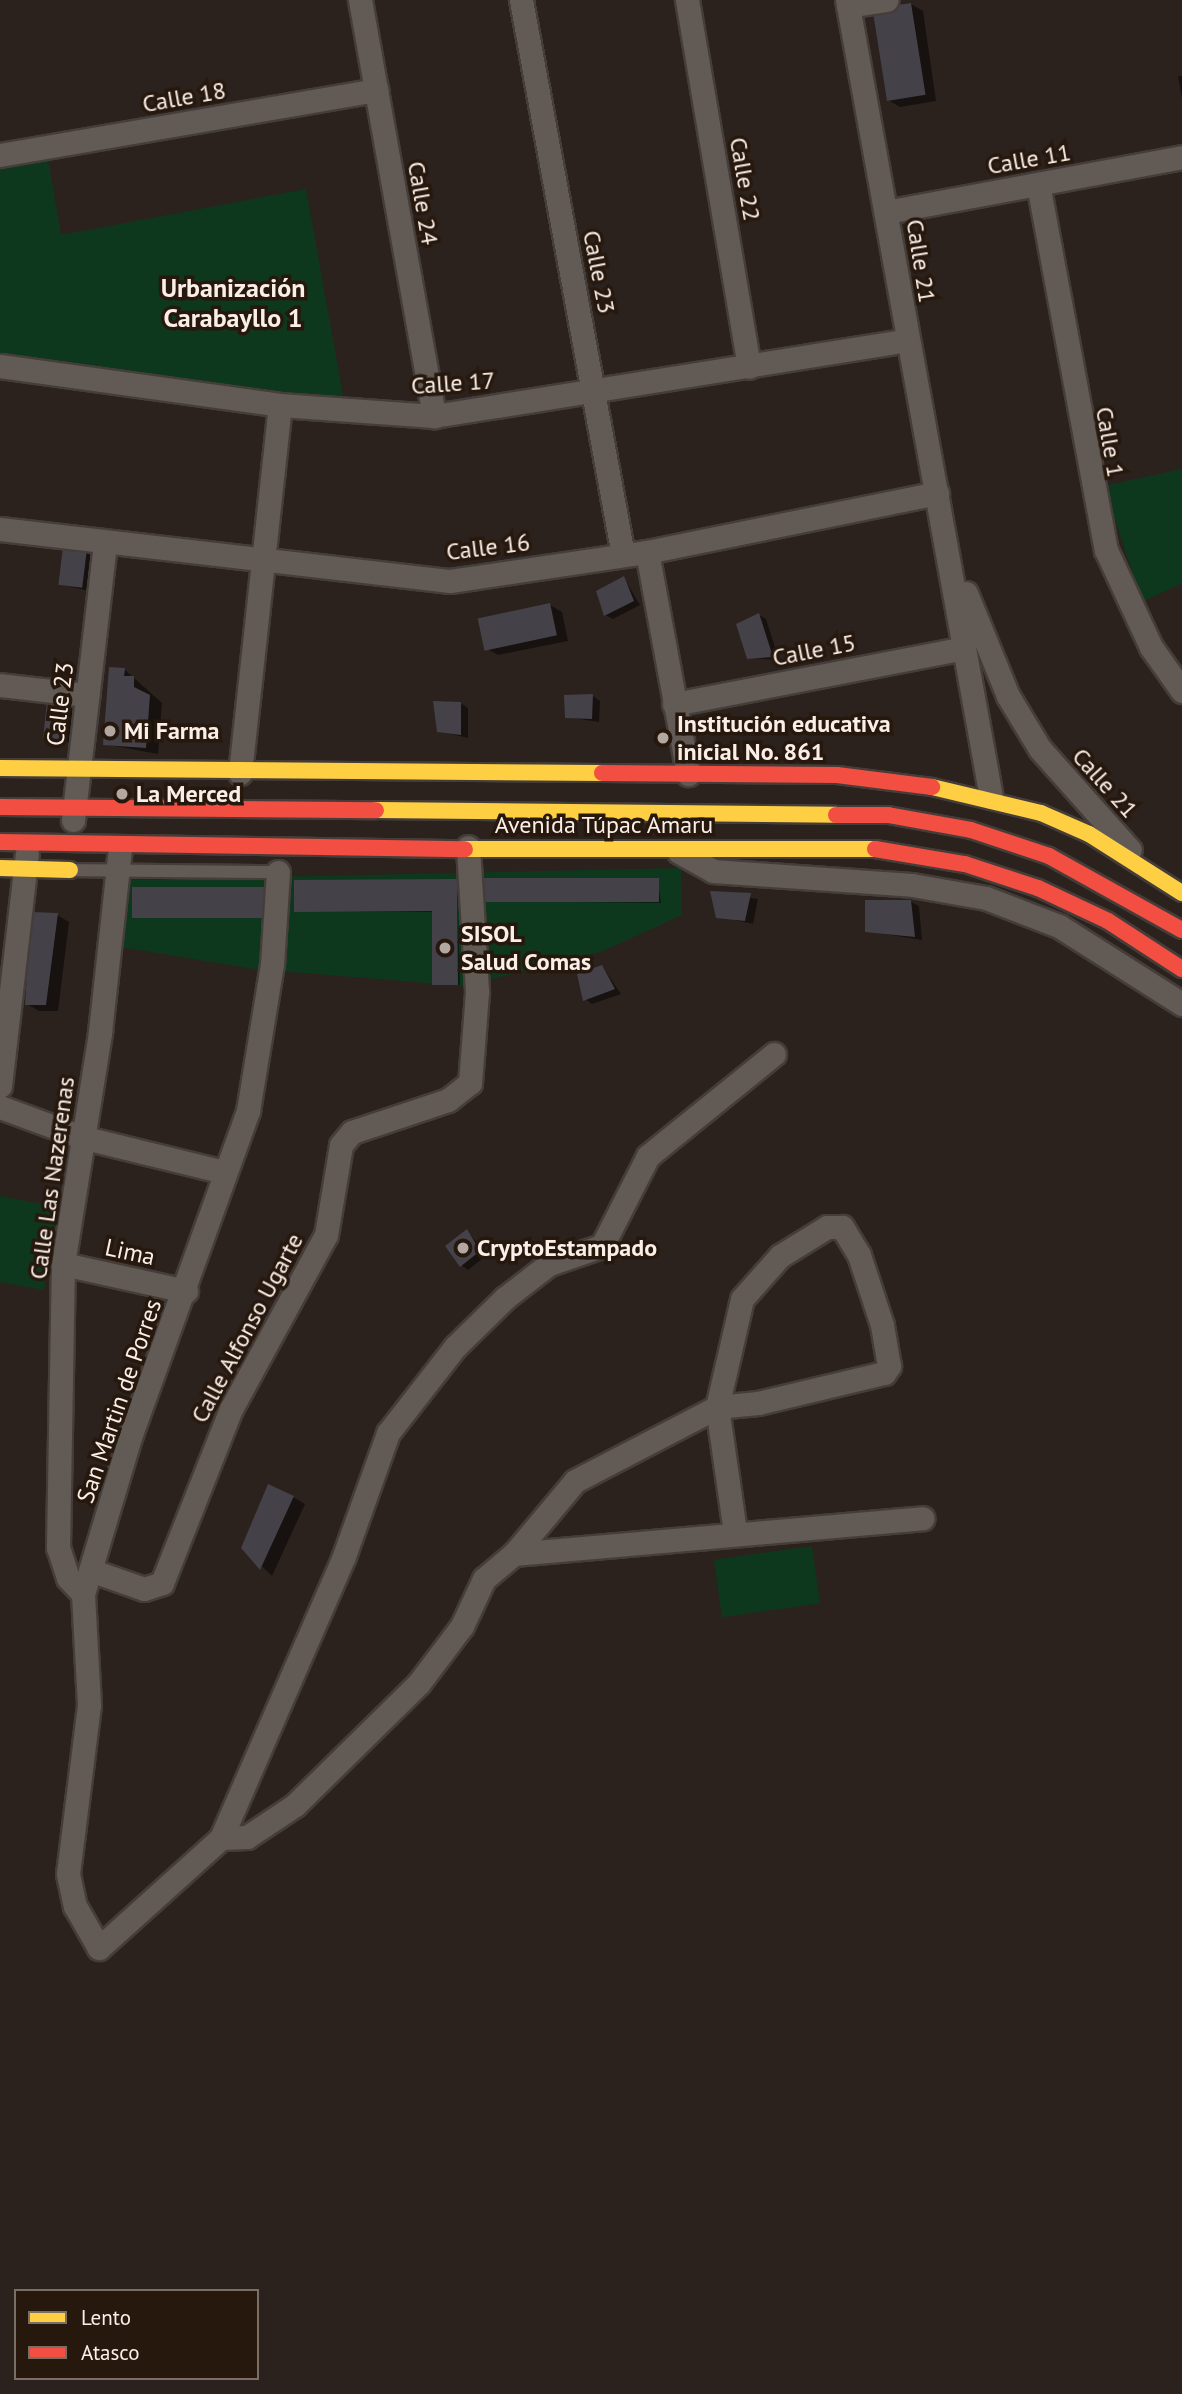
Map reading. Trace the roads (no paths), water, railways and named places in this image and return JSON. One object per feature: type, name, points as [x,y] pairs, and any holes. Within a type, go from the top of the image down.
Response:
[{"type":"main road","name":"Avenida Túpac Amaru","points":[[0,768],[78,773],[837,775],[991,797],[1089,834],[1182,892]]},
{"type":"main road","name":"Avenida Túpac Amaru","points":[[0,807],[74,812],[888,815],[971,830],[1049,856],[1182,930]]},
{"type":"main road","name":"Avenida Túpac Amaru","points":[[0,842],[120,847],[883,849],[965,864],[1108,921],[1182,970]]},
{"type":"main road","points":[[0,868],[70,870]]},
{"type":"street","name":"Calle 24","points":[[360,0],[434,416]]},
{"type":"street","name":"Calle 23","points":[[521,0],[623,555]]},
{"type":"street","name":"Calle 22","points":[[687,0],[749,367]]},
{"type":"street","points":[[848,3],[887,0]]},
{"type":"street","name":"Calle 21","points":[[848,3],[991,797]]},
{"type":"street","name":"Calle 18","points":[[0,155],[376,90]]},
{"type":"street","name":"Calle 11","points":[[886,212],[1182,157]]},
{"type":"street","name":"Calle 1","points":[[1038,184],[1106,550],[1151,647],[1182,691]]},
{"type":"street","name":"Calle 17","points":[[0,366],[280,405],[434,416],[595,393],[907,340]]},
{"type":"street","points":[[240,773],[280,405]]},
{"type":"street","name":"Calle 16","points":[[0,529],[105,545],[450,581],[647,551],[937,493]]},
{"type":"street","name":"Calle 21","points":[[944,531],[1007,696],[1040,749],[1152,872]]},
{"type":"street","name":"Calle 23","points":[[70,870],[78,773],[105,545]]},
{"type":"street","points":[[647,551],[688,774]]},
{"type":"street","name":"Calle 15","points":[[674,704],[964,648]]},
{"type":"street","points":[[0,685],[87,695]]},
{"type":"street","points":[[0,1086],[29,844]]},
{"type":"street","name":"Calle Las Nazerenas","points":[[83,1594],[68,1578],[58,1548],[63,1264],[120,847]]},
{"type":"street","name":"Calle Alfonso Ugarte","points":[[90,1570],[144,1589],[162,1583],[231,1409],[326,1235],[341,1145],[352,1132],[448,1100],[470,1083],[477,991],[468,847]]},
{"type":"street","points":[[674,848],[713,871],[912,885],[986,898],[1059,926],[1182,1004]]},
{"type":"street","name":"San Martin de Porres","points":[[221,1838],[99,1948],[75,1906],[68,1874],[89,1692],[83,1594],[131,1434],[186,1291],[226,1172],[259,1060],[278,872]]},
{"type":"street","points":[[735,1532],[717,1407],[742,1299],[780,1256],[827,1227],[842,1227],[859,1255],[882,1325],[889,1366],[884,1373],[758,1404],[717,1407],[575,1480],[514,1554],[484,1579],[462,1626],[419,1683],[295,1805],[247,1837],[221,1838],[344,1556],[388,1433],[454,1348],[505,1298],[550,1264],[602,1246],[648,1156],[774,1054]]},
{"type":"street","points":[[0,1107],[81,1137],[226,1172]]},
{"type":"street","name":"Lima","points":[[63,1264],[186,1291]]},
{"type":"street","points":[[514,1554],[735,1532],[922,1518]]},
{"type":"lane","points":[[70,870],[278,872]]},
{"type":"place","name":"Mi Farma","points":[[110,731]]},
{"type":"place","name":"Institución educativa inicial No. 861","points":[[663,738]]},
{"type":"place","name":"La Merced","points":[[122,794]]},
{"type":"place","name":"SISOL Salud Comas","points":[[445,948]]},
{"type":"place","name":"CryptoEstampado","points":[[463,1248]]},
{"type":"district","name":"Urbanización Carabayllo 1","points":[[233,303]]}]
